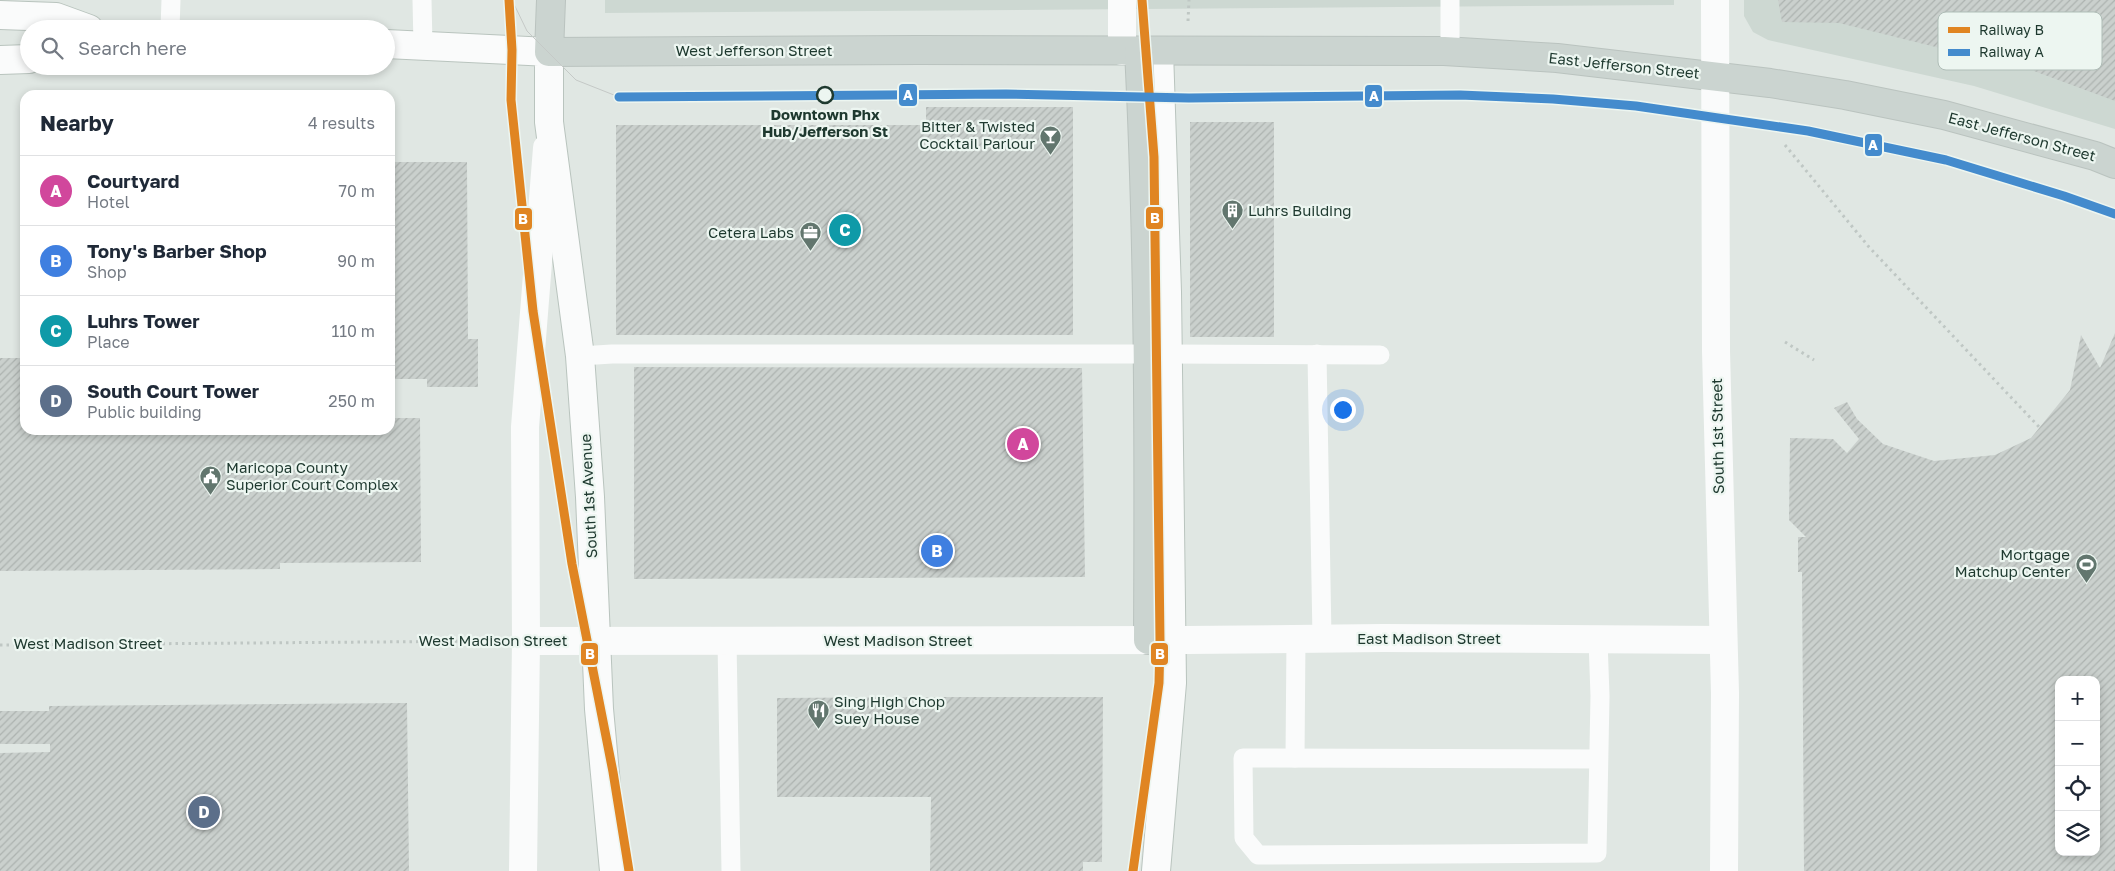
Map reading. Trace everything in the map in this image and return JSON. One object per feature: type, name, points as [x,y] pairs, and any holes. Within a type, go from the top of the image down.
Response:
[{"type":"main road","name":"South 1st Avenue","points":[[549,52],[551,0]]},
{"type":"main road","name":"West Jefferson Street","points":[[549,52],[1140,51]]},
{"type":"main road","name":"East Jefferson Street","points":[[1140,51],[1450,51],[1566,59],[1715,76],[1836,94],[1944,116],[2094,156],[2115,164]]},
{"type":"main road","points":[[1140,51],[1157,354],[1151,640]]},
{"type":"street","points":[[1122,0],[1140,51]]},
{"type":"street","name":"South 1st Street","points":[[1715,0],[1716,351],[1725,693],[1724,871]]},
{"type":"street","points":[[0,15],[56,17],[64,20]]},
{"type":"street","name":"West Jefferson Street","points":[[395,44],[549,52]]},
{"type":"street","name":"South 1st Avenue","points":[[523,871],[526,641],[525,427],[532,311],[549,122],[549,52]]},
{"type":"street","points":[[0,60],[20,59]]},
{"type":"street","name":"South 1st Avenue","points":[[549,122],[580,356],[590,497],[599,709],[614,871]]},
{"type":"street","name":"East Madison Street","points":[[1151,640],[1309,638],[1723,640]]},
{"type":"street","points":[[1151,640],[1172,683],[1156,871]]},
{"type":"street","name":"West Madison Street","points":[[526,641],[1151,640]]},
{"type":"lane","points":[[170,20],[171,0]]},
{"type":"lane","points":[[422,0],[423,45]]},
{"type":"lane","points":[[1450,0],[1450,51]]},
{"type":"lane","points":[[580,356],[612,354],[1380,355]]},
{"type":"lane","points":[[1295,758],[1309,638],[1317,354]]},
{"type":"lane","points":[[1598,640],[1600,696],[1597,853],[1258,855],[1244,838],[1243,758],[1598,760]]},
{"type":"lane","points":[[727,641],[731,871]]},
{"type":"path","points":[[1188,14],[1189,0]]},
{"type":"path","points":[[1785,145],[1869,247],[2040,428]]},
{"type":"path","points":[[1785,342],[1814,360]]},
{"type":"path","name":"West Madison Street","points":[[0,645],[526,641]]},
{"type":"shaded area","points":[[605,0],[1674,0],[1674,5],[605,13]]},
{"type":"shaded area","points":[[1744,0],[2115,0],[2115,129],[1974,86],[1768,40],[1753,32],[1744,16]]},
{"type":"building","points":[[1778,0],[2115,0],[2115,101],[2034,71],[2102,70],[2102,12],[1938,12],[1938,48],[1839,23],[1782,22]]},
{"type":"building","points":[[926,107],[1073,107],[1073,335],[616,335],[616,125],[926,125]]},
{"type":"building","name":"Luhrs Building","points":[[1190,122],[1274,122],[1274,337],[1190,337]]},
{"type":"building","points":[[395,162],[467,162],[468,339],[478,339],[478,387],[427,387],[427,379],[395,379]]},
{"type":"building","points":[[2115,333],[2115,871],[1804,871],[1802,572],[1798,572],[1798,537],[1806,537],[1789,520],[1790,438],[1833,439],[1847,453],[1859,439],[1834,408],[1847,402],[1857,419],[1883,444],[1934,461],[1995,455],[2031,438],[2070,390],[2081,335],[2100,368]]},
{"type":"building","name":"Maricopa County Superior Court Complex","points":[[0,358],[20,358],[20,435],[395,435],[395,418],[420,418],[421,562],[280,563],[280,569],[0,571]]},
{"type":"building","points":[[634,367],[1082,368],[1085,577],[634,579]]},
{"type":"building","points":[[1103,697],[1102,862],[1083,862],[1083,871],[930,871],[931,797],[777,797],[777,698]]},
{"type":"building","points":[[407,703],[409,871],[0,871],[0,753],[50,752],[50,744],[0,744],[0,711],[49,711],[49,706]]},
{"type":"tram line","points":[[512,0],[527,31],[576,80],[619,97]]},
{"type":"rail line","name":"B","points":[[509,0],[512,50],[511,100],[533,311],[572,564],[613,772],[629,871]]},
{"type":"rail line","name":"B","points":[[1133,871],[1159,683],[1160,640],[1154,157],[1142,0]]},
{"type":"rail line","name":"A","points":[[619,97],[1006,94],[1189,98],[1460,95],[1553,99],[1636,106],[1808,131],[1946,160],[2064,196],[2115,214]]},
{"type":"place","name":"Downtown Phx Hub/Jefferson St","points":[[825,95]]},
{"type":"place","name":"Bitter & Twisted Cocktail Parlour","points":[[1051,155]]},
{"type":"place","name":"Luhrs Tower","points":[[845,230]]},
{"type":"place","name":"Luhrs Building","points":[[1232,230]]},
{"type":"place","name":"Cetera Labs","points":[[810,252]]},
{"type":"place","name":"Courtyard","points":[[1023,444]]},
{"type":"place","name":"Maricopa County Superior Court Complex","points":[[210,496]]},
{"type":"place","name":"Tony's Barber Shop","points":[[937,551]]},
{"type":"place","name":"Mortgage Matchup Center","points":[[2086,583]]},
{"type":"place","name":"Sing High Chop Suey House","points":[[818,730]]},
{"type":"place","name":"South Court Tower","points":[[204,812]]}]
